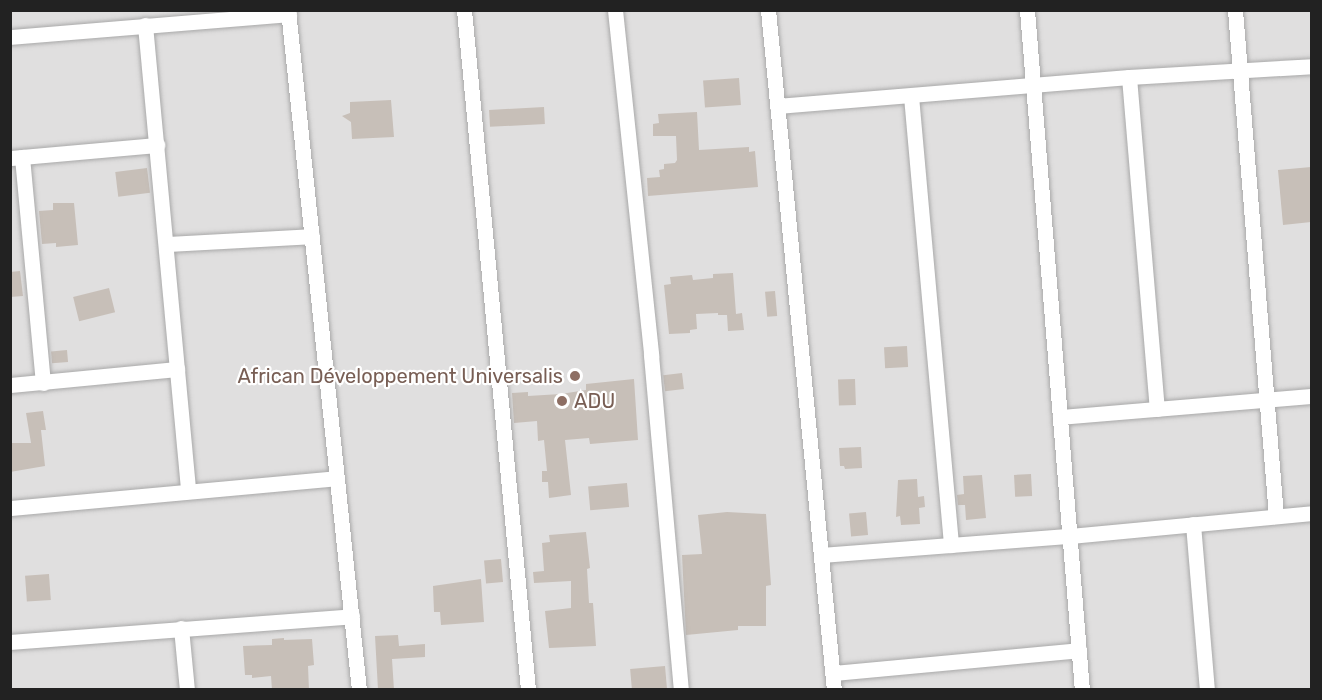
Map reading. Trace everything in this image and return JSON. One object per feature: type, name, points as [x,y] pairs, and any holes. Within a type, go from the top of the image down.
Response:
[{"type":"street","points":[[464,10],[528,690]]},
{"type":"street","points":[[615,10],[651,355],[681,690]]},
{"type":"street","points":[[768,10],[834,690]]},
{"type":"street","points":[[1027,10],[1082,690]]},
{"type":"street","points":[[1235,10],[1276,516]]},
{"type":"street","points":[[10,37],[288,12],[359,690]]},
{"type":"street","points":[[146,25],[188,491]]},
{"type":"street","points":[[777,106],[1034,87],[1129,77],[1311,66]]},
{"type":"street","points":[[1129,77],[1158,408]]},
{"type":"street","points":[[911,96],[951,545]]},
{"type":"street","points":[[43,383],[16,158],[157,145]]},
{"type":"street","points":[[166,244],[312,236]]},
{"type":"street","points":[[10,385],[177,369]]},
{"type":"street","points":[[1060,417],[1311,396]]},
{"type":"street","points":[[10,508],[337,478]]},
{"type":"street","points":[[821,555],[1070,536],[1311,513]]},
{"type":"street","points":[[1193,524],[1207,690]]},
{"type":"street","points":[[10,642],[352,616]]},
{"type":"street","points":[[181,628],[187,690]]},
{"type":"street","points":[[833,673],[1079,651]]},
{"type":"shaded area","points":[[11,11],[1311,11],[1311,689],[11,689]]},
{"type":"building","points":[[739,78],[741,105],[705,107],[703,81]]},
{"type":"building","points":[[391,100],[394,137],[352,139],[351,122],[342,116],[350,113],[350,102]]},
{"type":"building","points":[[544,107],[545,124],[490,127],[489,110]]},
{"type":"building","points":[[697,112],[699,150],[749,147],[749,152],[755,151],[758,187],[648,196],[647,178],[660,177],[659,170],[664,169],[664,164],[675,163],[677,160],[676,136],[653,136],[653,124],[659,123],[658,114]]},
{"type":"building","points":[[1311,167],[1311,222],[1283,225],[1278,170]]},
{"type":"building","points":[[147,168],[150,193],[118,197],[115,172]]},
{"type":"building","points":[[53,203],[74,203],[78,245],[56,247],[56,243],[42,244],[39,211],[53,210]]},
{"type":"building","points":[[20,271],[23,296],[10,297],[10,272]]},
{"type":"building","points":[[733,273],[736,314],[742,313],[744,330],[728,331],[727,315],[696,314],[697,329],[690,330],[690,333],[669,334],[664,285],[671,284],[670,277],[692,275],[693,280],[713,278],[713,274]]},
{"type":"building","points":[[109,288],[115,312],[79,321],[73,297]]},
{"type":"building","points":[[775,291],[777,316],[767,317],[765,292]]},
{"type":"building","points":[[907,346],[908,367],[885,368],[884,347]]},
{"type":"building","points":[[67,350],[68,362],[52,363],[51,351]]},
{"type":"building","points":[[682,373],[684,389],[665,391],[663,375]]},
{"type":"building","points":[[634,379],[638,440],[590,444],[589,438],[565,440],[571,495],[549,498],[548,482],[542,482],[542,471],[547,471],[544,440],[538,441],[537,421],[514,423],[512,393],[528,392],[528,396],[561,394],[586,390],[586,384]]},
{"type":"building","points":[[855,379],[856,405],[839,406],[838,380]]},
{"type":"building","points":[[43,411],[46,430],[41,430],[45,466],[10,472],[10,443],[31,443],[26,413]]},
{"type":"building","points":[[861,447],[862,468],[845,469],[844,466],[840,466],[839,448]]},
{"type":"building","points":[[1031,474],[1032,496],[1015,497],[1014,475]]},
{"type":"building","points":[[982,475],[986,518],[966,520],[965,505],[958,505],[957,495],[964,494],[963,476]]},
{"type":"building","points":[[917,479],[918,497],[924,496],[925,507],[919,508],[920,524],[901,525],[900,516],[896,517],[898,480]]},
{"type":"building","points":[[627,483],[629,507],[590,510],[588,486]]},
{"type":"building","points":[[727,512],[766,514],[771,585],[766,586],[766,626],[738,626],[738,630],[686,635],[682,555],[702,554],[698,515]]},
{"type":"building","points":[[866,512],[868,535],[851,536],[849,513]]},
{"type":"building","points":[[586,532],[590,568],[587,569],[589,603],[593,603],[596,646],[549,648],[545,611],[571,608],[571,581],[534,583],[533,572],[544,571],[542,543],[550,542],[549,535]]},
{"type":"building","points":[[501,559],[503,582],[486,583],[484,560]]},
{"type":"building","points":[[49,574],[51,600],[27,602],[25,576]]},
{"type":"building","points":[[481,579],[484,622],[441,625],[440,612],[434,612],[433,586]]},
{"type":"building","points":[[398,635],[399,646],[425,644],[425,657],[392,659],[394,690],[378,690],[375,636]]},
{"type":"building","points":[[284,638],[284,640],[312,639],[314,665],[308,666],[309,690],[272,690],[271,676],[252,678],[252,675],[245,675],[243,646],[272,645],[272,639]]},
{"type":"building","points":[[665,666],[667,690],[632,690],[630,669]]},
{"type":"place","name":"African Développement Universalis","points":[[575,376]]},
{"type":"place","name":"ADU","points":[[562,401]]}]
